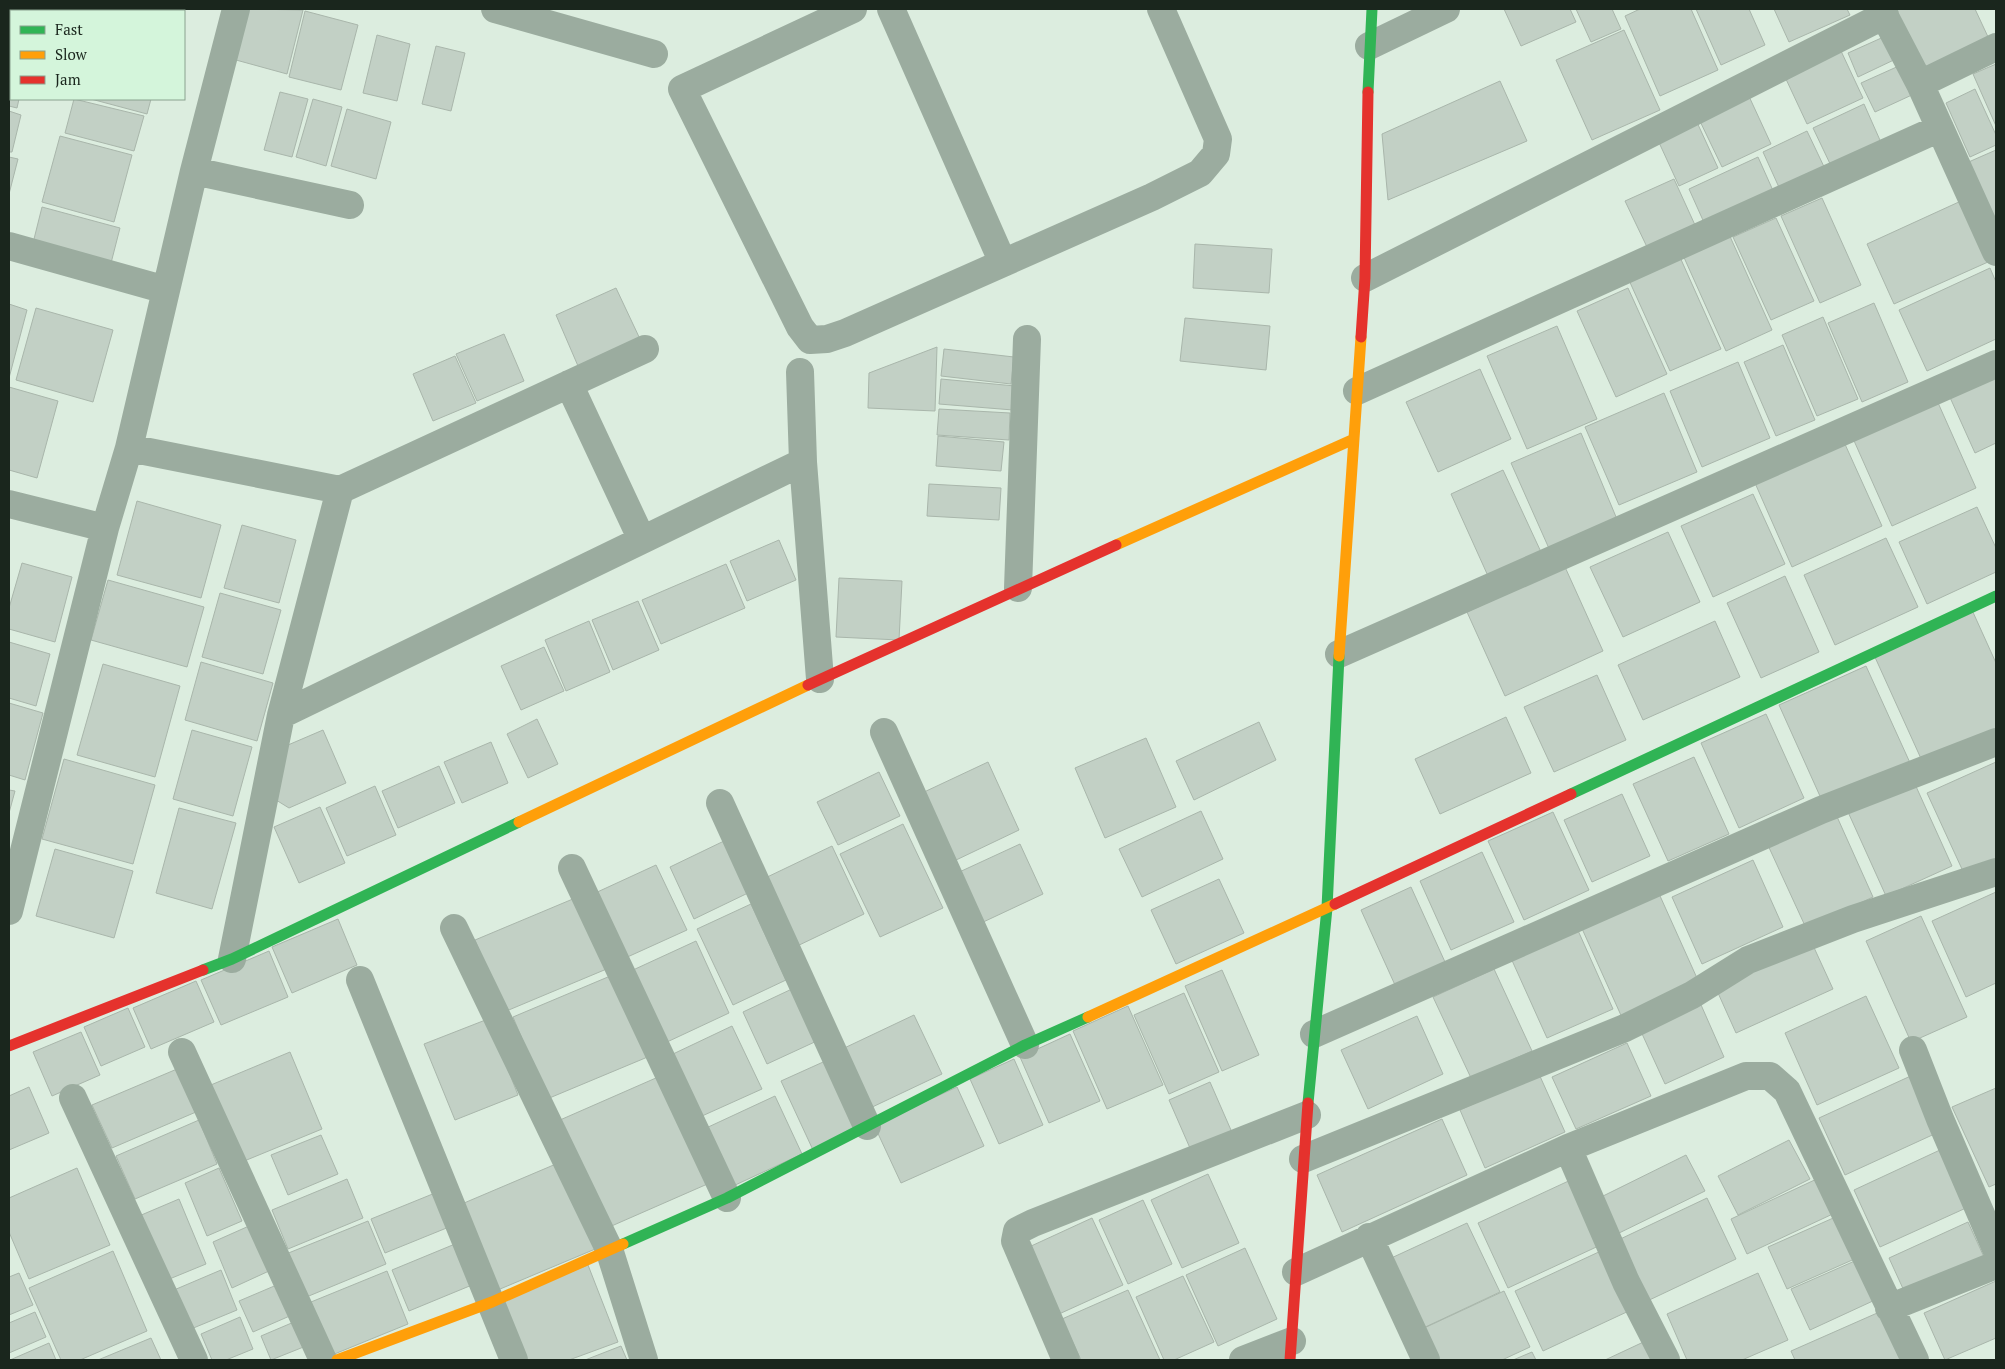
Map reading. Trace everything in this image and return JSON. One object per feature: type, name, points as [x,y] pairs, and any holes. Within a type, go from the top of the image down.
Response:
[{"type":"street","points":[[9,911],[105,528],[129,448],[194,171],[236,9]]},
{"type":"street","points":[[495,9],[654,54]]},
{"type":"street","points":[[853,9],[682,89],[800,327],[810,340],[826,339],[1152,197],[1200,173],[1216,154],[1218,139],[1161,9]]},
{"type":"street","points":[[891,9],[1003,263]]},
{"type":"street","points":[[1243,1360],[1291,1351],[1303,1159],[1327,908],[1339,654],[1365,278],[1369,46],[1372,9]]},
{"type":"street","points":[[1369,46],[1446,9]]},
{"type":"street","points":[[1365,278],[1883,12],[1920,84],[1994,240]]},
{"type":"street","points":[[1920,84],[1996,47]]},
{"type":"street","points":[[1357,391],[1940,128]]},
{"type":"street","points":[[194,171],[350,205]]},
{"type":"street","points":[[9,246],[166,290]]},
{"type":"street","points":[[1018,588],[1027,339]]},
{"type":"street","points":[[129,448],[340,490],[645,348]]},
{"type":"street","points":[[1339,654],[1996,364]]},
{"type":"street","points":[[800,372],[803,462],[820,679]]},
{"type":"street","points":[[569,384],[642,540]]},
{"type":"street","points":[[9,1046],[232,959],[820,679],[1018,588],[1354,439]]},
{"type":"street","points":[[281,715],[803,462]]},
{"type":"street","points":[[232,959],[281,715],[340,490]]},
{"type":"street","points":[[9,504],[105,528]]},
{"type":"street","points":[[337,1360],[492,1302],[726,1198],[1025,1045],[1327,908],[1996,596]]},
{"type":"street","points":[[884,732],[1025,1045]]},
{"type":"street","points":[[1314,1034],[1821,810],[1996,742]]},
{"type":"street","points":[[720,803],[867,1126]]},
{"type":"street","points":[[572,868],[726,1198]]},
{"type":"street","points":[[1303,1159],[1625,1028],[1692,995],[1748,960],[1853,919],[1996,872]]},
{"type":"street","points":[[454,928],[609,1249],[644,1360]]},
{"type":"street","points":[[360,980],[514,1360]]},
{"type":"street","points":[[1914,1050],[1940,1119],[1996,1249]]},
{"type":"street","points":[[182,1052],[324,1360]]},
{"type":"street","points":[[1296,1272],[1369,1237],[1568,1148],[1746,1076],[1770,1076],[1787,1091],[1914,1360]]},
{"type":"street","points":[[73,1098],[194,1360]]},
{"type":"street","points":[[1066,1360],[1014,1241],[1017,1231],[1307,1115]]},
{"type":"street","points":[[1568,1148],[1626,1282],[1666,1360]]},
{"type":"street","points":[[1369,1237],[1426,1360]]},
{"type":"street","points":[[1889,1308],[1996,1265]]},
{"type":"building","points":[[9,9],[37,10],[10,10],[9,41]]},
{"type":"building","points":[[151,9],[156,10],[108,10]]},
{"type":"building","points":[[249,9],[303,10],[287,74],[236,60]]},
{"type":"building","points":[[1504,9],[1570,9],[1576,22],[1521,46]]},
{"type":"building","points":[[1576,9],[1612,9],[1621,29],[1591,42]]},
{"type":"building","points":[[1640,9],[1691,9],[1718,70],[1660,96],[1625,16]]},
{"type":"building","points":[[1696,9],[1749,9],[1765,45],[1721,65]]},
{"type":"building","points":[[1774,9],[1847,9],[1850,15],[1789,42]]},
{"type":"building","points":[[1892,9],[1975,9],[1989,39],[1919,70]]},
{"type":"building","points":[[305,11],[358,25],[341,90],[289,77]]},
{"type":"building","points":[[1624,30],[1660,110],[1592,140],[1556,60]]},
{"type":"building","points":[[377,35],[410,44],[397,101],[363,93]]},
{"type":"building","points":[[1888,35],[1898,58],[1858,77],[1848,53]]},
{"type":"building","points":[[10,46],[10,100],[19,100],[17,108],[9,106]]},
{"type":"building","points":[[436,46],[465,53],[451,111],[422,104]]},
{"type":"building","points":[[1841,51],[1863,98],[1807,124],[1785,77]]},
{"type":"building","points":[[1996,64],[1996,126],[1973,74]]},
{"type":"building","points":[[1901,65],[1914,94],[1875,112],[1861,83]]},
{"type":"building","points":[[1500,81],[1527,141],[1388,200],[1382,134]]},
{"type":"building","points":[[1975,89],[1996,135],[1996,145],[1970,157],[1946,103]]},
{"type":"building","points":[[280,92],[308,99],[292,157],[264,150]]},
{"type":"building","points":[[1747,92],[1771,144],[1722,167],[1697,115]]},
{"type":"building","points":[[313,99],[342,107],[326,166],[296,157]]},
{"type":"building","points":[[74,100],[144,116],[134,151],[65,133]]},
{"type":"building","points":[[95,100],[151,100],[147,114]]},
{"type":"building","points":[[1864,104],[1883,147],[1833,170],[1813,128]]},
{"type":"building","points":[[347,109],[391,122],[376,179],[331,166]]},
{"type":"building","points":[[9,111],[21,115],[12,152],[9,152]]},
{"type":"building","points":[[1695,118],[1718,168],[1679,186],[1656,136]]},
{"type":"building","points":[[1807,131],[1827,173],[1782,194],[1763,152]]},
{"type":"building","points":[[60,136],[132,155],[114,222],[42,202]]},
{"type":"building","points":[[1996,150],[1996,220],[1964,164]]},
{"type":"building","points":[[9,157],[18,159],[9,194]]},
{"type":"building","points":[[1758,157],[1775,195],[1706,227],[1689,189]]},
{"type":"building","points":[[1674,179],[1695,225],[1647,247],[1625,201]]},
{"type":"building","points":[[1822,198],[1861,285],[1820,303],[1781,216]]},
{"type":"building","points":[[1961,201],[1988,262],[1894,304],[1867,244]]},
{"type":"building","points":[[42,207],[120,228],[110,267],[32,247]]},
{"type":"building","points":[[1776,218],[1814,301],[1771,320],[1733,237]]},
{"type":"building","points":[[1728,232],[1772,330],[1726,351],[1682,253]]},
{"type":"building","points":[[1195,244],[1272,249],[1269,293],[1193,288]]},
{"type":"building","points":[[1679,255],[1721,349],[1670,371],[1628,278]]},
{"type":"building","points":[[1990,268],[1996,282],[1996,339],[1927,371],[1899,310]]},
{"type":"building","points":[[616,288],[640,339],[578,366],[556,315]]},
{"type":"building","points":[[1628,288],[1667,374],[1616,397],[1577,311]]},
{"type":"building","points":[[1874,303],[1908,382],[1862,402],[1828,323]]},
{"type":"building","points":[[9,304],[27,310],[9,378]]},
{"type":"building","points":[[36,308],[113,330],[93,402],[16,380]]},
{"type":"building","points":[[1823,317],[1858,399],[1817,416],[1782,335]]},
{"type":"building","points":[[1185,318],[1270,326],[1266,370],[1180,361]]},
{"type":"building","points":[[1557,326],[1597,419],[1527,449],[1487,356]]},
{"type":"building","points":[[504,334],[524,381],[477,401],[456,354]]},
{"type":"building","points":[[1783,345],[1815,420],[1776,436],[1744,362]]},
{"type":"building","points":[[937,347],[935,411],[868,408],[869,373]]},
{"type":"building","points":[[944,349],[1014,357],[1011,384],[941,376]]},
{"type":"building","points":[[455,356],[476,403],[433,421],[413,374]]},
{"type":"building","points":[[1738,362],[1770,438],[1702,467],[1670,391]]},
{"type":"building","points":[[1480,369],[1511,439],[1438,472],[1406,402]]},
{"type":"building","points":[[1996,371],[1996,443],[1975,453],[1948,393]]},
{"type":"building","points":[[941,379],[1015,386],[1013,410],[939,404]]},
{"type":"building","points":[[9,387],[58,401],[37,478],[9,470]]},
{"type":"building","points":[[1664,393],[1697,472],[1619,505],[1585,427]]},
{"type":"building","points":[[1935,396],[1976,488],[1892,526],[1851,434]]},
{"type":"building","points":[[939,409],[1010,413],[1009,440],[937,435]]},
{"type":"building","points":[[1581,433],[1619,524],[1551,553],[1511,463]]},
{"type":"building","points":[[938,436],[1004,442],[1001,471],[936,466]]},
{"type":"building","points":[[1844,442],[1882,526],[1792,567],[1755,483]]},
{"type":"building","points":[[1503,470],[1541,552],[1488,576],[1451,494]]},
{"type":"building","points":[[929,484],[1001,488],[999,520],[927,516]]},
{"type":"building","points":[[1753,494],[1785,564],[1713,597],[1681,526]]},
{"type":"building","points":[[137,501],[221,525],[201,598],[117,575]]},
{"type":"building","points":[[1977,507],[1996,548],[1996,572],[1927,604],[1899,542]]},
{"type":"building","points":[[242,525],[296,540],[279,603],[224,588]]},
{"type":"building","points":[[1668,532],[1700,602],[1623,637],[1590,567]]},
{"type":"building","points":[[1886,538],[1918,607],[1835,645],[1804,575]]},
{"type":"building","points":[[779,540],[796,580],[747,601],[730,561]]},
{"type":"building","points":[[22,563],[72,577],[55,642],[9,629],[9,608]]},
{"type":"building","points":[[726,564],[745,608],[661,644],[642,600]]},
{"type":"building","points":[[1565,567],[1603,651],[1505,696],[1467,612]]},
{"type":"building","points":[[1785,576],[1819,652],[1761,678],[1727,603]]},
{"type":"building","points":[[839,578],[902,581],[899,640],[836,637]]},
{"type":"building","points":[[108,580],[204,607],[187,667],[91,640]]},
{"type":"building","points":[[220,593],[281,610],[263,674],[202,657]]},
{"type":"building","points":[[638,601],[659,650],[613,670],[592,620]]},
{"type":"building","points":[[1972,610],[1996,663],[1996,730],[1923,763],[1874,655]]},
{"type":"building","points":[[589,621],[610,672],[566,691],[545,640]]},
{"type":"building","points":[[1715,621],[1740,677],[1643,720],[1618,665]]},
{"type":"building","points":[[9,642],[50,654],[36,706],[9,698]]},
{"type":"building","points":[[544,647],[564,691],[521,710],[501,666]]},
{"type":"building","points":[[201,662],[273,683],[257,741],[185,720]]},
{"type":"building","points":[[103,664],[180,686],[155,777],[77,755]]},
{"type":"building","points":[[1866,666],[1911,765],[1824,805],[1779,705]]},
{"type":"building","points":[[1597,675],[1626,740],[1554,772],[1524,707]]},
{"type":"building","points":[[9,703],[43,713],[25,780],[9,775]]},
{"type":"building","points":[[1766,714],[1804,798],[1739,828],[1701,743]]},
{"type":"building","points":[[1506,717],[1531,773],[1440,814],[1415,759]]},
{"type":"building","points":[[537,719],[558,764],[528,778],[507,734]]},
{"type":"building","points":[[1259,722],[1276,760],[1194,800],[1176,761]]},
{"type":"building","points":[[192,730],[252,747],[233,816],[173,799]]},
{"type":"building","points":[[323,730],[346,783],[289,808],[268,795],[288,745]]},
{"type":"building","points":[[1146,738],[1176,807],[1105,838],[1075,768]]},
{"type":"building","points":[[491,742],[508,783],[462,803],[444,762]]},
{"type":"building","points":[[1694,757],[1729,834],[1668,861],[1633,784]]},
{"type":"building","points":[[64,759],[155,785],[133,864],[42,839]]},
{"type":"building","points":[[988,762],[1019,830],[954,861],[922,793]]},
{"type":"building","points":[[1996,762],[1996,867],[1967,880],[1927,793]]},
{"type":"building","points":[[439,766],[455,803],[398,828],[382,791]]},
{"type":"building","points":[[879,772],[900,816],[838,845],[817,802]]},
{"type":"building","points":[[1914,782],[1952,866],[1886,896],[1848,812]]},
{"type":"building","points":[[375,786],[396,835],[347,856],[326,808]]},
{"type":"building","points":[[9,790],[15,791],[9,813]]},
{"type":"building","points":[[1622,794],[1650,856],[1592,882],[1564,820]]},
{"type":"building","points":[[320,807],[345,863],[299,883],[274,827]]},
{"type":"building","points":[[179,808],[236,823],[212,909],[156,893]]},
{"type":"building","points":[[1834,810],[1873,897],[1806,928],[1766,841]]},
{"type":"building","points":[[1201,811],[1223,859],[1142,897],[1119,849]]},
{"type":"building","points":[[1553,812],[1589,890],[1524,920],[1488,841]]},
{"type":"building","points":[[903,824],[943,908],[880,937],[840,854]]},
{"type":"building","points":[[724,841],[748,893],[694,919],[670,867]]},
{"type":"building","points":[[1020,844],[1043,894],[979,924],[955,874]]},
{"type":"building","points":[[832,846],[864,914],[793,948],[761,880]]},
{"type":"building","points":[[55,849],[133,871],[114,938],[36,916]]},
{"type":"building","points":[[1482,852],[1514,922],[1451,950],[1420,881]]},
{"type":"building","points":[[1753,860],[1783,927],[1702,964],[1672,897]]},
{"type":"building","points":[[656,865],[687,930],[623,959],[593,894]]},
{"type":"building","points":[[1219,879],[1244,933],[1176,964],[1151,910]]},
{"type":"building","points":[[1411,887],[1445,962],[1395,985],[1361,910]]},
{"type":"building","points":[[1656,887],[1701,987],[1624,1022],[1579,922]]},
{"type":"building","points":[[1996,892],[1996,983],[1966,997],[1932,921]]},
{"type":"building","points":[[580,896],[609,968],[504,1012],[475,940]]},
{"type":"building","points":[[751,904],[786,980],[733,1005],[697,929]]},
{"type":"building","points":[[1921,916],[1967,1017],[1911,1042],[1866,941]]},
{"type":"building","points":[[338,919],[357,965],[292,993],[272,947]]},
{"type":"building","points":[[1576,926],[1613,1009],[1547,1038],[1510,956]]},
{"type":"building","points":[[696,941],[729,1013],[667,1042],[633,970]]},
{"type":"building","points":[[1811,941],[1833,989],[1736,1033],[1714,984]]},
{"type":"building","points":[[269,951],[288,997],[221,1025],[201,980]]},
{"type":"building","points":[[1494,969],[1532,1051],[1471,1078],[1433,997]]},
{"type":"building","points":[[1222,970],[1259,1055],[1222,1071],[1185,986]]},
{"type":"building","points":[[615,974],[650,1056],[547,1099],[513,1017]]},
{"type":"building","points":[[196,981],[214,1022],[151,1049],[133,1008]]},
{"type":"building","points":[[794,988],[819,1040],[767,1064],[743,1012]]},
{"type":"building","points":[[1184,993],[1219,1072],[1169,1094],[1134,1015]]},
{"type":"building","points":[[1866,996],[1899,1068],[1817,1105],[1785,1033]]},
{"type":"building","points":[[1698,998],[1724,1057],[1665,1084],[1638,1025]]},
{"type":"building","points":[[1128,1006],[1163,1085],[1107,1109],[1073,1031]]},
{"type":"building","points":[[128,1008],[145,1047],[101,1066],[84,1027]]},
{"type":"building","points":[[914,1015],[942,1074],[866,1110],[838,1051]]},
{"type":"building","points":[[1417,1016],[1443,1074],[1368,1109],[1341,1050]]},
{"type":"building","points":[[488,1019],[518,1095],[455,1120],[424,1044]]},
{"type":"building","points":[[732,1026],[762,1089],[702,1116],[673,1054]]},
{"type":"building","points":[[81,1032],[100,1075],[52,1096],[33,1052]]},
{"type":"building","points":[[1070,1034],[1100,1101],[1049,1123],[1020,1057]]},
{"type":"building","points":[[1627,1043],[1651,1096],[1576,1129],[1552,1077]]},
{"type":"building","points":[[290,1052],[322,1129],[237,1164],[206,1087]]},
{"type":"building","points":[[832,1058],[864,1126],[813,1150],[781,1081]]},
{"type":"building","points":[[1014,1059],[1043,1125],[999,1144],[970,1079]]},
{"type":"building","points":[[177,1069],[196,1112],[112,1148],[92,1105]]},
{"type":"building","points":[[665,1074],[712,1182],[607,1228],[560,1120]]},
{"type":"building","points":[[1539,1074],[1565,1132],[1485,1168],[1460,1110]]},
{"type":"building","points":[[1915,1074],[1941,1131],[1845,1175],[1819,1118]]},
{"type":"building","points":[[1210,1082],[1234,1137],[1193,1155],[1169,1100]]},
{"type":"building","points":[[29,1087],[49,1133],[9,1150],[9,1096]]},
{"type":"building","points":[[957,1087],[984,1146],[901,1183],[874,1125]]},
{"type":"building","points":[[1996,1088],[1996,1184],[1989,1187],[1952,1107]]},
{"type":"building","points":[[775,1096],[802,1154],[731,1187],[704,1129]]},
{"type":"building","points":[[1442,1119],[1467,1175],[1342,1232],[1317,1175]]},
{"type":"building","points":[[199,1120],[217,1164],[135,1199],[116,1156]]},
{"type":"building","points":[[321,1135],[338,1174],[288,1195],[271,1155]]},
{"type":"building","points":[[1789,1140],[1810,1179],[1738,1215],[1718,1176]]},
{"type":"building","points":[[1940,1150],[1966,1208],[1880,1247],[1854,1190]]},
{"type":"building","points":[[1686,1155],[1705,1191],[1615,1235],[1597,1199]]},
{"type":"building","points":[[563,1161],[600,1247],[493,1292],[457,1206]]},
{"type":"building","points":[[77,1168],[110,1245],[29,1279],[9,1232],[9,1198]]},
{"type":"building","points":[[219,1168],[242,1221],[207,1236],[185,1183]]},
{"type":"building","points":[[1208,1174],[1239,1243],[1182,1268],[1151,1200]]},
{"type":"building","points":[[1821,1177],[1837,1212],[1747,1254],[1731,1219]]},
{"type":"building","points":[[1575,1178],[1605,1243],[1508,1288],[1478,1223]]},
{"type":"building","points":[[347,1179],[363,1218],[288,1249],[272,1210]]},
{"type":"building","points":[[440,1191],[454,1225],[385,1253],[371,1219]]},
{"type":"building","points":[[1707,1198],[1736,1259],[1643,1303],[1614,1242]]},
{"type":"building","points":[[179,1199],[206,1264],[167,1280],[139,1216]]},
{"type":"building","points":[[1143,1200],[1172,1264],[1128,1284],[1099,1220]]},
{"type":"building","points":[[1840,1215],[1859,1257],[1787,1289],[1768,1247]]},
{"type":"building","points":[[1092,1218],[1123,1285],[1059,1314],[1029,1247]]},
{"type":"building","points":[[368,1221],[386,1264],[304,1298],[286,1254]]},
{"type":"building","points":[[1968,1222],[1984,1257],[1905,1293],[1889,1258]]},
{"type":"building","points":[[1467,1223],[1500,1292],[1419,1330],[1387,1260]]},
{"type":"building","points":[[249,1226],[269,1271],[232,1288],[213,1242]]},
{"type":"building","points":[[455,1244],[472,1285],[409,1311],[392,1270]]},
{"type":"building","points":[[1245,1248],[1277,1319],[1218,1346],[1186,1275]]},
{"type":"building","points":[[1603,1250],[1631,1310],[1543,1351],[1515,1291]]},
{"type":"building","points":[[113,1251],[147,1331],[80,1360],[61,1360],[29,1288]]},
{"type":"building","points":[[1857,1260],[1875,1300],[1810,1330],[1791,1289]]},
{"type":"building","points":[[588,1265],[618,1342],[569,1360],[524,1360],[500,1300]]},
{"type":"building","points":[[221,1270],[237,1310],[191,1329],[174,1290]]},
{"type":"building","points":[[387,1271],[408,1324],[332,1355],[311,1302]]},
{"type":"building","points":[[19,1273],[33,1305],[9,1315],[9,1277]]},
{"type":"building","points":[[1758,1273],[1788,1340],[1742,1360],[1687,1360],[1667,1314]]},
{"type":"building","points":[[1183,1276],[1214,1342],[1174,1360],[1164,1360],[1136,1297]]},
{"type":"building","points":[[1996,1281],[1996,1338],[1945,1360],[1924,1313]]},
{"type":"building","points":[[279,1284],[292,1315],[253,1332],[239,1301]]},
{"type":"building","points":[[1128,1290],[1160,1360],[1081,1360],[1062,1319]]},
{"type":"building","points":[[1504,1291],[1530,1347],[1502,1360],[1437,1360],[1422,1329]]},
{"type":"building","points":[[1884,1310],[1906,1360],[1795,1360],[1791,1351]]},
{"type":"building","points":[[35,1312],[46,1337],[9,1353],[9,1323]]},
{"type":"building","points":[[240,1317],[253,1349],[226,1360],[212,1360],[201,1334]]},
{"type":"building","points":[[301,1319],[311,1344],[271,1360],[261,1336]]},
{"type":"building","points":[[151,1338],[161,1360],[98,1360]]},
{"type":"building","points":[[1652,1338],[1662,1360],[1605,1360]]},
{"type":"building","points":[[49,1343],[56,1360],[10,1360]]},
{"type":"building","points":[[621,1346],[627,1360],[585,1360]]},
{"type":"building","points":[[1532,1352],[1536,1360],[1513,1360]]},
{"type":"traffic: fast","points":[[1368,92],[1372,9]]},
{"type":"traffic: fast","points":[[1571,794],[1996,596]]},
{"type":"traffic: fast","points":[[1308,1103],[1327,908],[1339,656]]},
{"type":"traffic: fast","points":[[203,970],[232,959],[519,822]]},
{"type":"traffic: fast","points":[[623,1244],[727,1198],[1025,1045],[1088,1017]]},
{"type":"traffic: slow","points":[[1339,656],[1361,337]]},
{"type":"traffic: slow","points":[[1116,545],[1354,439]]},
{"type":"traffic: slow","points":[[519,822],[808,685]]},
{"type":"traffic: slow","points":[[1088,1017],[1335,904]]},
{"type":"traffic: slow","points":[[337,1360],[492,1302],[623,1244]]},
{"type":"traffic: jam","points":[[1361,337],[1365,278],[1368,92]]},
{"type":"traffic: jam","points":[[808,685],[1116,545]]},
{"type":"traffic: jam","points":[[1335,904],[1571,794]]},
{"type":"traffic: jam","points":[[9,1046],[203,970]]},
{"type":"traffic: jam","points":[[1290,1360],[1308,1103]]}]
